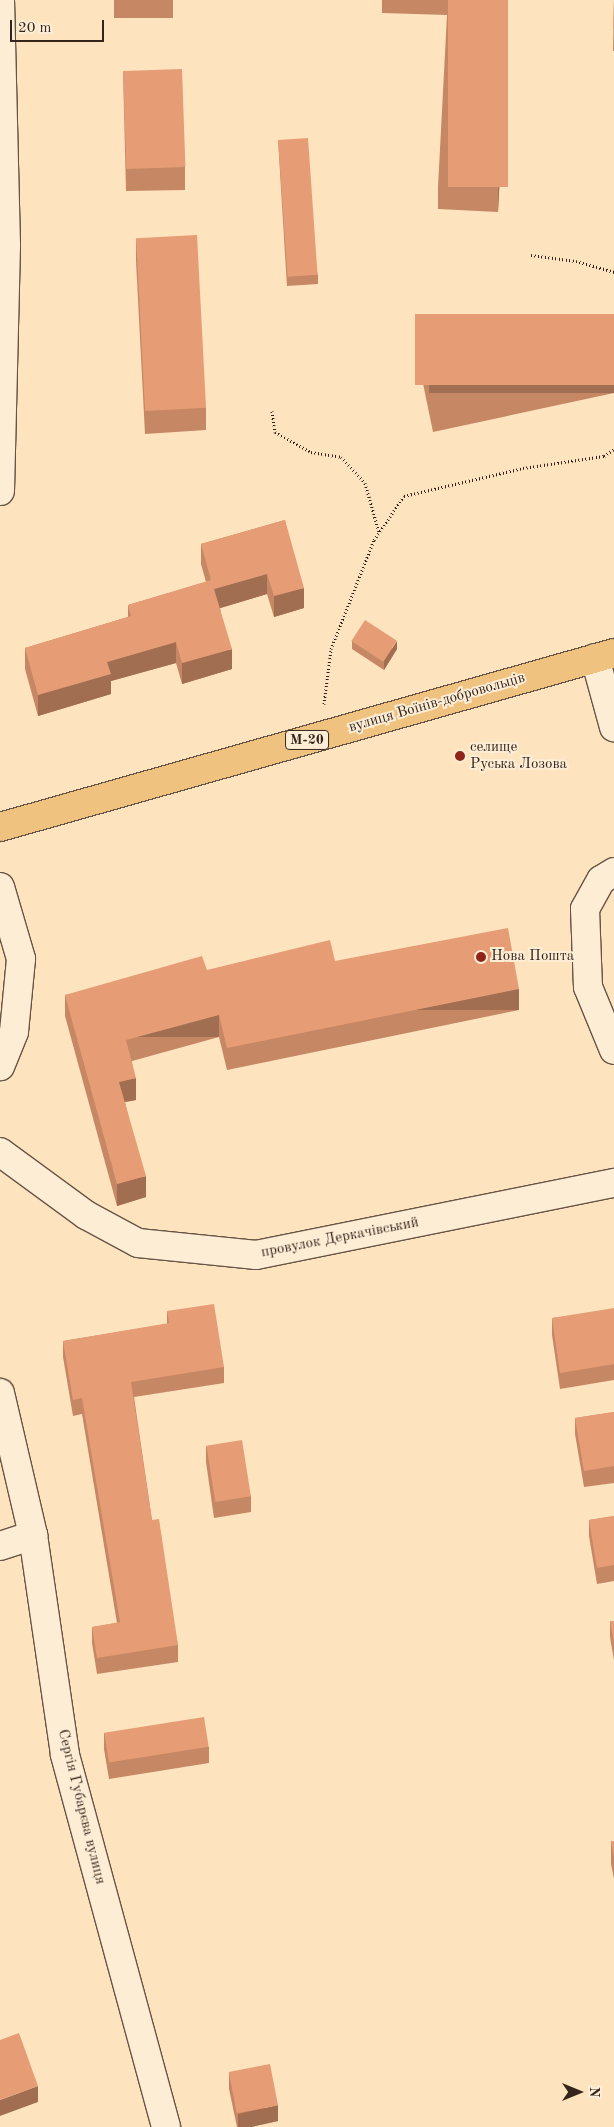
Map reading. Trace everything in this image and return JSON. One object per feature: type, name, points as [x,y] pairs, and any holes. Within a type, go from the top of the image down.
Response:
[{"type":"highway","name":"вулиця Воїнів-добровольців","points":[[0,827],[605,655]]},
{"type":"street","points":[[0,0],[6,245],[0,491]]},
{"type":"street","points":[[605,655],[614,727]]},
{"type":"street","points":[[614,872],[601,880],[585,909],[588,988],[614,1050]]},
{"type":"street","points":[[0,887],[21,959],[14,1032],[0,1066]]},
{"type":"street","name":"провулок Деркачівський","points":[[0,1152],[86,1215],[138,1243],[256,1255],[614,1184]]},
{"type":"street","name":"Сергія Губарєва вулиця","points":[[0,1393],[33,1535],[65,1755],[166,2127]]},
{"type":"street","points":[[0,1546],[33,1535]]},
{"type":"path","points":[[531,255],[576,261],[614,272]]},
{"type":"path","points":[[272,411],[275,432],[312,452],[341,457],[366,483],[380,532]]},
{"type":"path","points":[[319,736],[331,649],[380,532],[404,496],[523,468],[604,456],[614,450]]},
{"type":"building","points":[[448,0],[508,0],[508,187],[448,187]]},
{"type":"building","points":[[182,69],[185,167],[126,169],[123,71]]},
{"type":"building","points":[[308,138],[318,275],[288,277],[278,140]]},
{"type":"building","points":[[197,235],[206,408],[145,411],[136,238]]},
{"type":"building","points":[[415,314],[614,314],[614,385],[415,385]]},
{"type":"building","points":[[285,520],[304,588],[274,596],[267,574],[214,589],[232,649],[182,663],[176,642],[107,662],[111,674],[38,695],[25,648],[131,616],[128,605],[211,580],[201,544]]},
{"type":"building","points":[[365,620],[397,641],[383,662],[351,641]]},
{"type":"building","points":[[508,928],[519,989],[227,1048],[219,1015],[126,1040],[136,1078],[119,1082],[146,1176],[117,1184],[65,995],[202,956],[207,970],[330,940],[335,961]]},
{"type":"building","points":[[214,1304],[224,1367],[131,1382],[152,1520],[159,1519],[178,1645],[97,1658],[92,1627],[120,1622],[82,1398],[73,1400],[63,1341],[169,1323],[167,1311]]},
{"type":"building","points":[[614,1308],[614,1364],[560,1373],[552,1318]]},
{"type":"building","points":[[614,1412],[614,1466],[584,1471],[575,1418]]},
{"type":"building","points":[[242,1440],[251,1496],[215,1502],[206,1446]]},
{"type":"building","points":[[614,1516],[614,1565],[597,1568],[589,1520]]},
{"type":"building","points":[[610,1621],[614,1621],[614,1644]]},
{"type":"building","points":[[204,1717],[209,1747],[109,1762],[104,1733]]},
{"type":"building","points":[[611,1841],[614,1841],[614,1857]]},
{"type":"building","points":[[19,2033],[38,2086],[0,2100],[0,2040]]},
{"type":"building","points":[[270,2064],[278,2105],[237,2113],[229,2072]]},
{"type":"place","name":"селище Руська Лозова","points":[[460,756]]},
{"type":"place","name":"Нова Пошта","points":[[481,957]]}]
